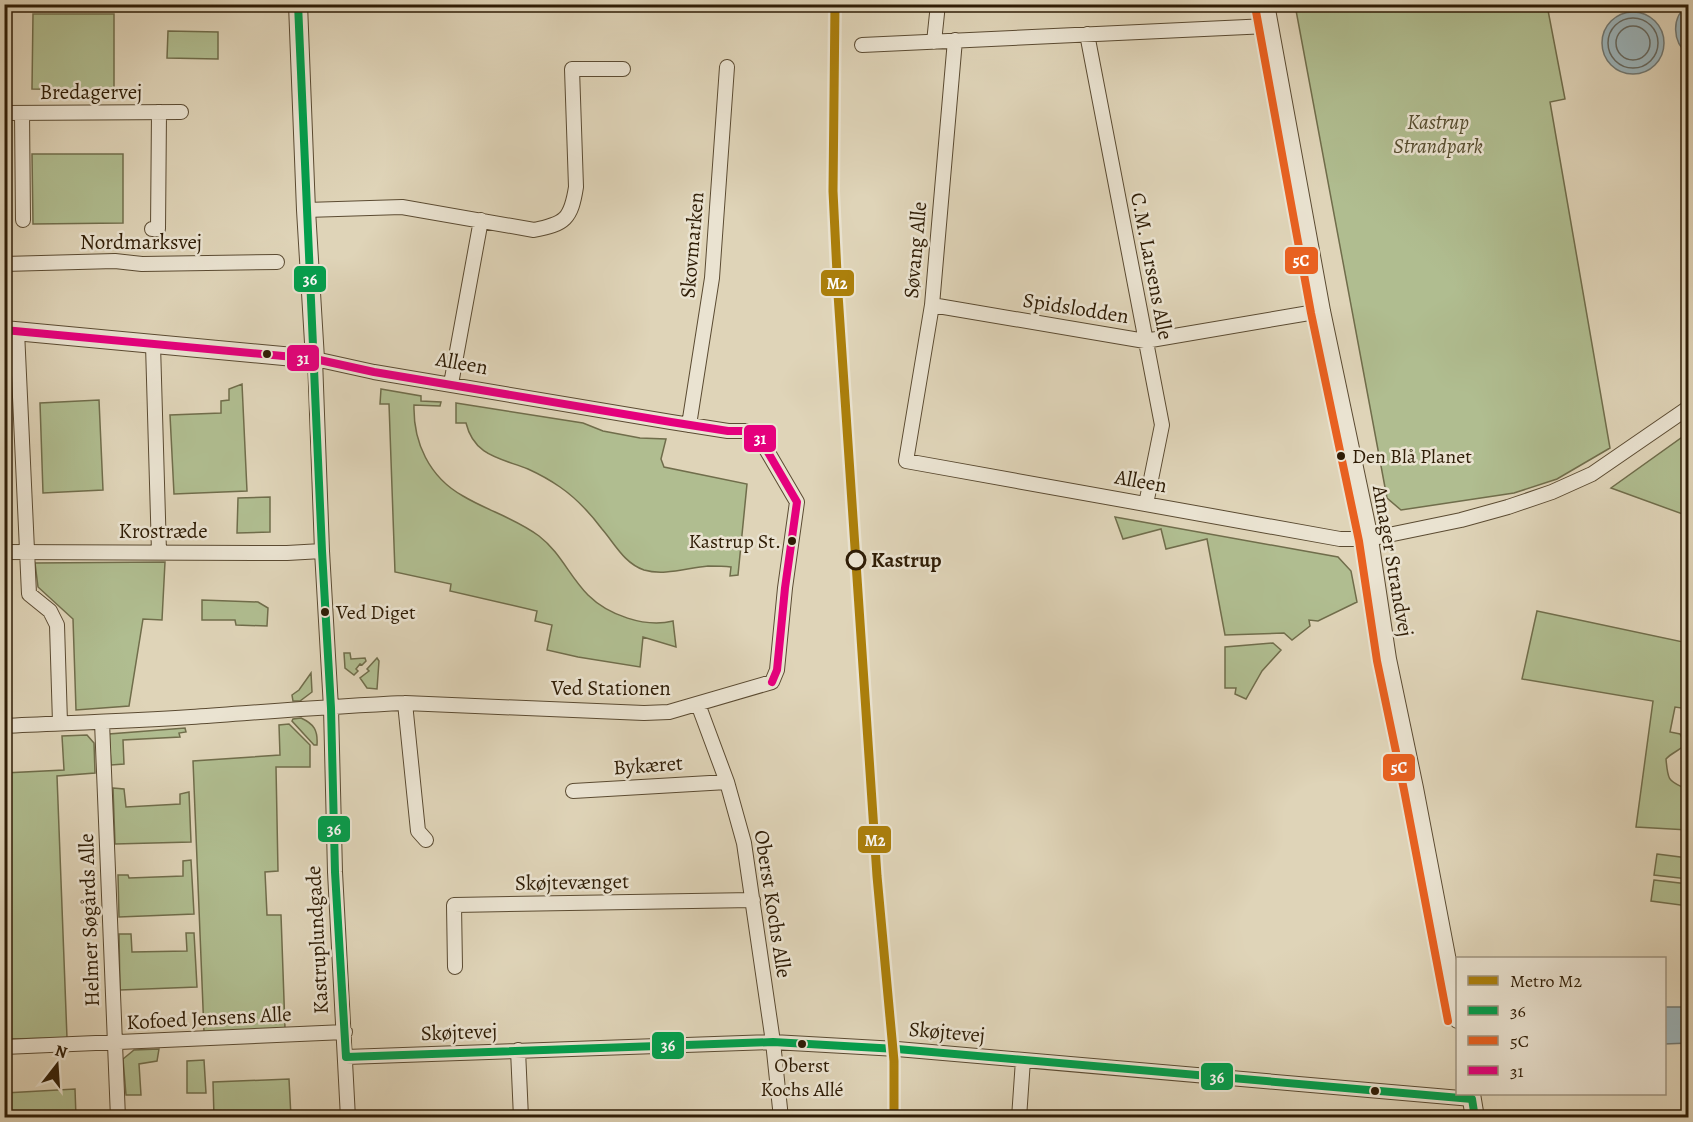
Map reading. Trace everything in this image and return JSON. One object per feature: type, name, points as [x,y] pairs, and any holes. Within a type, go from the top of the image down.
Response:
[{"type":"street","name":"Kastruplundgade","points":[[298,4],[331,708],[335,872],[348,1118]]},
{"type":"street","points":[[934,42],[938,4]]},
{"type":"street","name":"Amager Strandvej","points":[[1265,4],[1321,311],[1370,539],[1387,659],[1417,799],[1456,1008]]},
{"type":"street","points":[[862,45],[1268,26]]},
{"type":"street","name":"C.M. Larsens Alle","points":[[1088,34],[1161,425],[1146,504]]},
{"type":"street","name":"Søvang Alle","points":[[906,461],[932,305],[955,40]]},
{"type":"street","name":"Skovmarken","points":[[689,425],[712,278],[727,67]]},
{"type":"street","points":[[306,210],[402,207],[534,230],[555,226],[561,222],[574,201],[576,187],[572,69],[623,69]]},
{"type":"street","name":"Bredagervej","points":[[152,229],[158,229],[159,112]]},
{"type":"street","name":"Bredagervej","points":[[4,113],[181,112]]},
{"type":"street","name":"Bredagervej","points":[[22,113],[23,220]]},
{"type":"street","points":[[451,384],[481,220]]},
{"type":"street","name":"Nordmarksvej","points":[[4,264],[115,261],[142,264],[277,262]]},
{"type":"street","name":"Spidslodden","points":[[932,305],[1145,341],[1321,311]]},
{"type":"street","name":"Alleen","points":[[28,552],[11,331],[315,359],[374,372],[689,425],[728,431],[751,431],[759,437]]},
{"type":"street","points":[[153,345],[159,552]]},
{"type":"street","name":"Alleen","points":[[906,461],[1340,539],[1370,539],[1461,520],[1552,492],[1592,474],[1689,408]]},
{"type":"street","name":"Ved Stationen","points":[[331,708],[405,704],[669,712],[772,682],[777,670],[797,502],[759,437]]},
{"type":"street","name":"Krostræde","points":[[4,552],[322,551]]},
{"type":"street","points":[[28,552],[29,594],[50,611],[57,625],[60,723]]},
{"type":"street","points":[[405,704],[418,831],[426,840]]},
{"type":"street","name":"Oberst Kochs Alle","points":[[698,704],[727,782],[744,843],[773,1042],[781,1118]]},
{"type":"street","points":[[4,726],[331,708]]},
{"type":"street","name":"Helmer Søgårds Alle","points":[[102,722],[118,1118]]},
{"type":"street","name":"Bykæret","points":[[573,791],[727,782]]},
{"type":"street","name":"Skøjtevænget","points":[[455,967],[454,905],[753,900]]},
{"type":"street","name":"Kofoed Jensens Alle","points":[[4,1047],[345,1032]]},
{"type":"street","name":"Skøjtevej","points":[[346,1057],[773,1042],[1456,1095]]},
{"type":"street","points":[[518,1050],[521,1118]]},
{"type":"street","points":[[1019,1118],[1023,1060]]},
{"type":"street","points":[[1471,1096],[1475,1118]]},
{"type":"green space","name":"Kastrup Strandpark","points":[[1295,5],[1547,5],[1565,99],[1550,102],[1610,448],[1557,479],[1514,493],[1401,510],[1387,498]]},
{"type":"green space","points":[[33,14],[114,14],[114,90],[32,89]]},
{"type":"green space","points":[[168,31],[218,32],[218,59],[167,58]]},
{"type":"green space","points":[[32,154],[123,154],[123,223],[33,224]]},
{"type":"green space","points":[[242,384],[247,491],[174,494],[170,415],[221,413],[221,401],[229,400],[229,389]]},
{"type":"green space","points":[[381,389],[421,396],[421,401],[441,402],[440,406],[414,405],[414,419],[425,457],[441,479],[463,496],[521,524],[539,536],[553,549],[588,595],[596,602],[616,614],[639,621],[662,623],[673,621],[676,647],[643,637],[640,667],[547,650],[552,625],[535,621],[537,611],[450,591],[451,584],[395,572],[389,404],[380,404]]},
{"type":"green space","points":[[99,400],[103,490],[43,493],[40,403]]},
{"type":"green space","points":[[456,403],[583,423],[603,431],[640,438],[666,439],[661,459],[664,467],[747,484],[738,575],[730,576],[731,567],[725,566],[659,572],[637,567],[625,558],[588,512],[566,491],[528,469],[490,454],[475,443],[466,423],[456,423]]},
{"type":"green space","points":[[1688,433],[1688,455],[1682,471],[1688,474],[1688,516],[1611,488]]},
{"type":"green space","points":[[270,497],[270,532],[237,533],[238,498]]},
{"type":"green space","points":[[1115,517],[1338,557],[1351,571],[1357,602],[1318,621],[1309,620],[1310,626],[1292,640],[1284,633],[1225,635],[1207,539],[1166,549],[1161,529],[1123,539]]},
{"type":"green space","points":[[165,562],[162,620],[143,619],[129,706],[76,710],[73,619],[38,587],[35,563]]},
{"type":"green space","points":[[202,600],[258,602],[268,608],[267,626],[236,625],[235,620],[202,620]]},
{"type":"green space","points":[[1537,611],[1688,643],[1688,709],[1675,707],[1670,732],[1680,734],[1685,744],[1666,759],[1671,780],[1688,790],[1688,830],[1636,827],[1653,701],[1522,679]]},
{"type":"green space","points":[[1273,643],[1281,650],[1262,671],[1246,699],[1235,694],[1236,688],[1225,688],[1225,647]]},
{"type":"green space","points":[[344,653],[350,653],[351,659],[365,658],[366,661],[360,664],[354,675],[345,668]]},
{"type":"green space","points":[[377,658],[379,661],[377,689],[367,688],[360,678],[369,671],[367,669]]},
{"type":"green space","points":[[311,673],[312,692],[300,701],[293,701],[292,695],[299,690]]},
{"type":"green space","points":[[301,718],[314,728],[317,745],[314,745],[292,721]]},
{"type":"green space","points":[[289,724],[310,745],[310,767],[276,767],[278,871],[265,872],[267,915],[281,915],[285,1028],[204,1032],[193,761],[280,755],[279,725]]},
{"type":"green space","points":[[185,728],[186,732],[179,733],[180,737],[123,740],[124,764],[111,765],[109,734]]},
{"type":"green space","points":[[87,735],[94,743],[95,773],[57,776],[67,1038],[5,1039],[4,773],[64,770],[62,736]]},
{"type":"green space","points":[[113,788],[124,789],[126,807],[180,804],[180,794],[189,792],[191,842],[115,844]]},
{"type":"green space","points":[[1657,854],[1688,858],[1688,879],[1654,875]]},
{"type":"green space","points":[[191,860],[194,914],[119,917],[118,875],[128,875],[129,878],[183,876],[183,861]]},
{"type":"green space","points":[[1654,880],[1688,884],[1688,906],[1651,901]]},
{"type":"green space","points":[[186,933],[194,933],[197,987],[120,990],[119,934],[131,934],[132,952],[187,951]]},
{"type":"green space","points":[[159,1049],[157,1061],[139,1064],[141,1095],[126,1095],[123,1059],[134,1050]]},
{"type":"green space","points":[[204,1060],[206,1093],[187,1093],[187,1061]]},
{"type":"green space","points":[[289,1079],[291,1117],[214,1117],[213,1082]]},
{"type":"green space","points":[[75,1089],[76,1117],[5,1117],[5,1093]]},
{"type":"water","points":[[1688,5],[1688,54],[1676,36],[1676,23],[1682,10]]},
{"type":"water","points":[[1633,12],[1650,17],[1655,21],[1659,26],[1664,43],[1659,60],[1655,65],[1650,69],[1633,74],[1616,69],[1611,65],[1607,60],[1602,43],[1607,26],[1611,21],[1616,17]]},
{"type":"water","points":[[1666,1007],[1688,1007],[1688,1043],[1666,1044]]},
{"type":"metro line","name":"M2","points":[[835,4],[833,191],[838,294],[877,876],[894,1061],[894,1118]]},
{"type":"transit line","name":"36","points":[[298,4],[331,708],[335,872],[346,1057],[773,1042],[897,1049],[1472,1099],[1475,1118]]},
{"type":"transit line","name":"5C","points":[[1255,6],[1311,313],[1359,541],[1377,661],[1448,1021]]},
{"type":"transit line","name":"31","points":[[4,330],[315,359],[374,372],[671,422],[728,431],[751,431],[759,437],[797,502],[777,670],[772,682]]},
{"type":"place","name":"Den Blå Planet","points":[[1341,456]]},
{"type":"place","name":"Kastrup St.","points":[[792,541]]},
{"type":"place","name":"Kastrup","points":[[856,560]]},
{"type":"place","name":"Ved Diget","points":[[325,612]]},
{"type":"place","name":"Oberst Kochs Allé","points":[[802,1044]]}]
